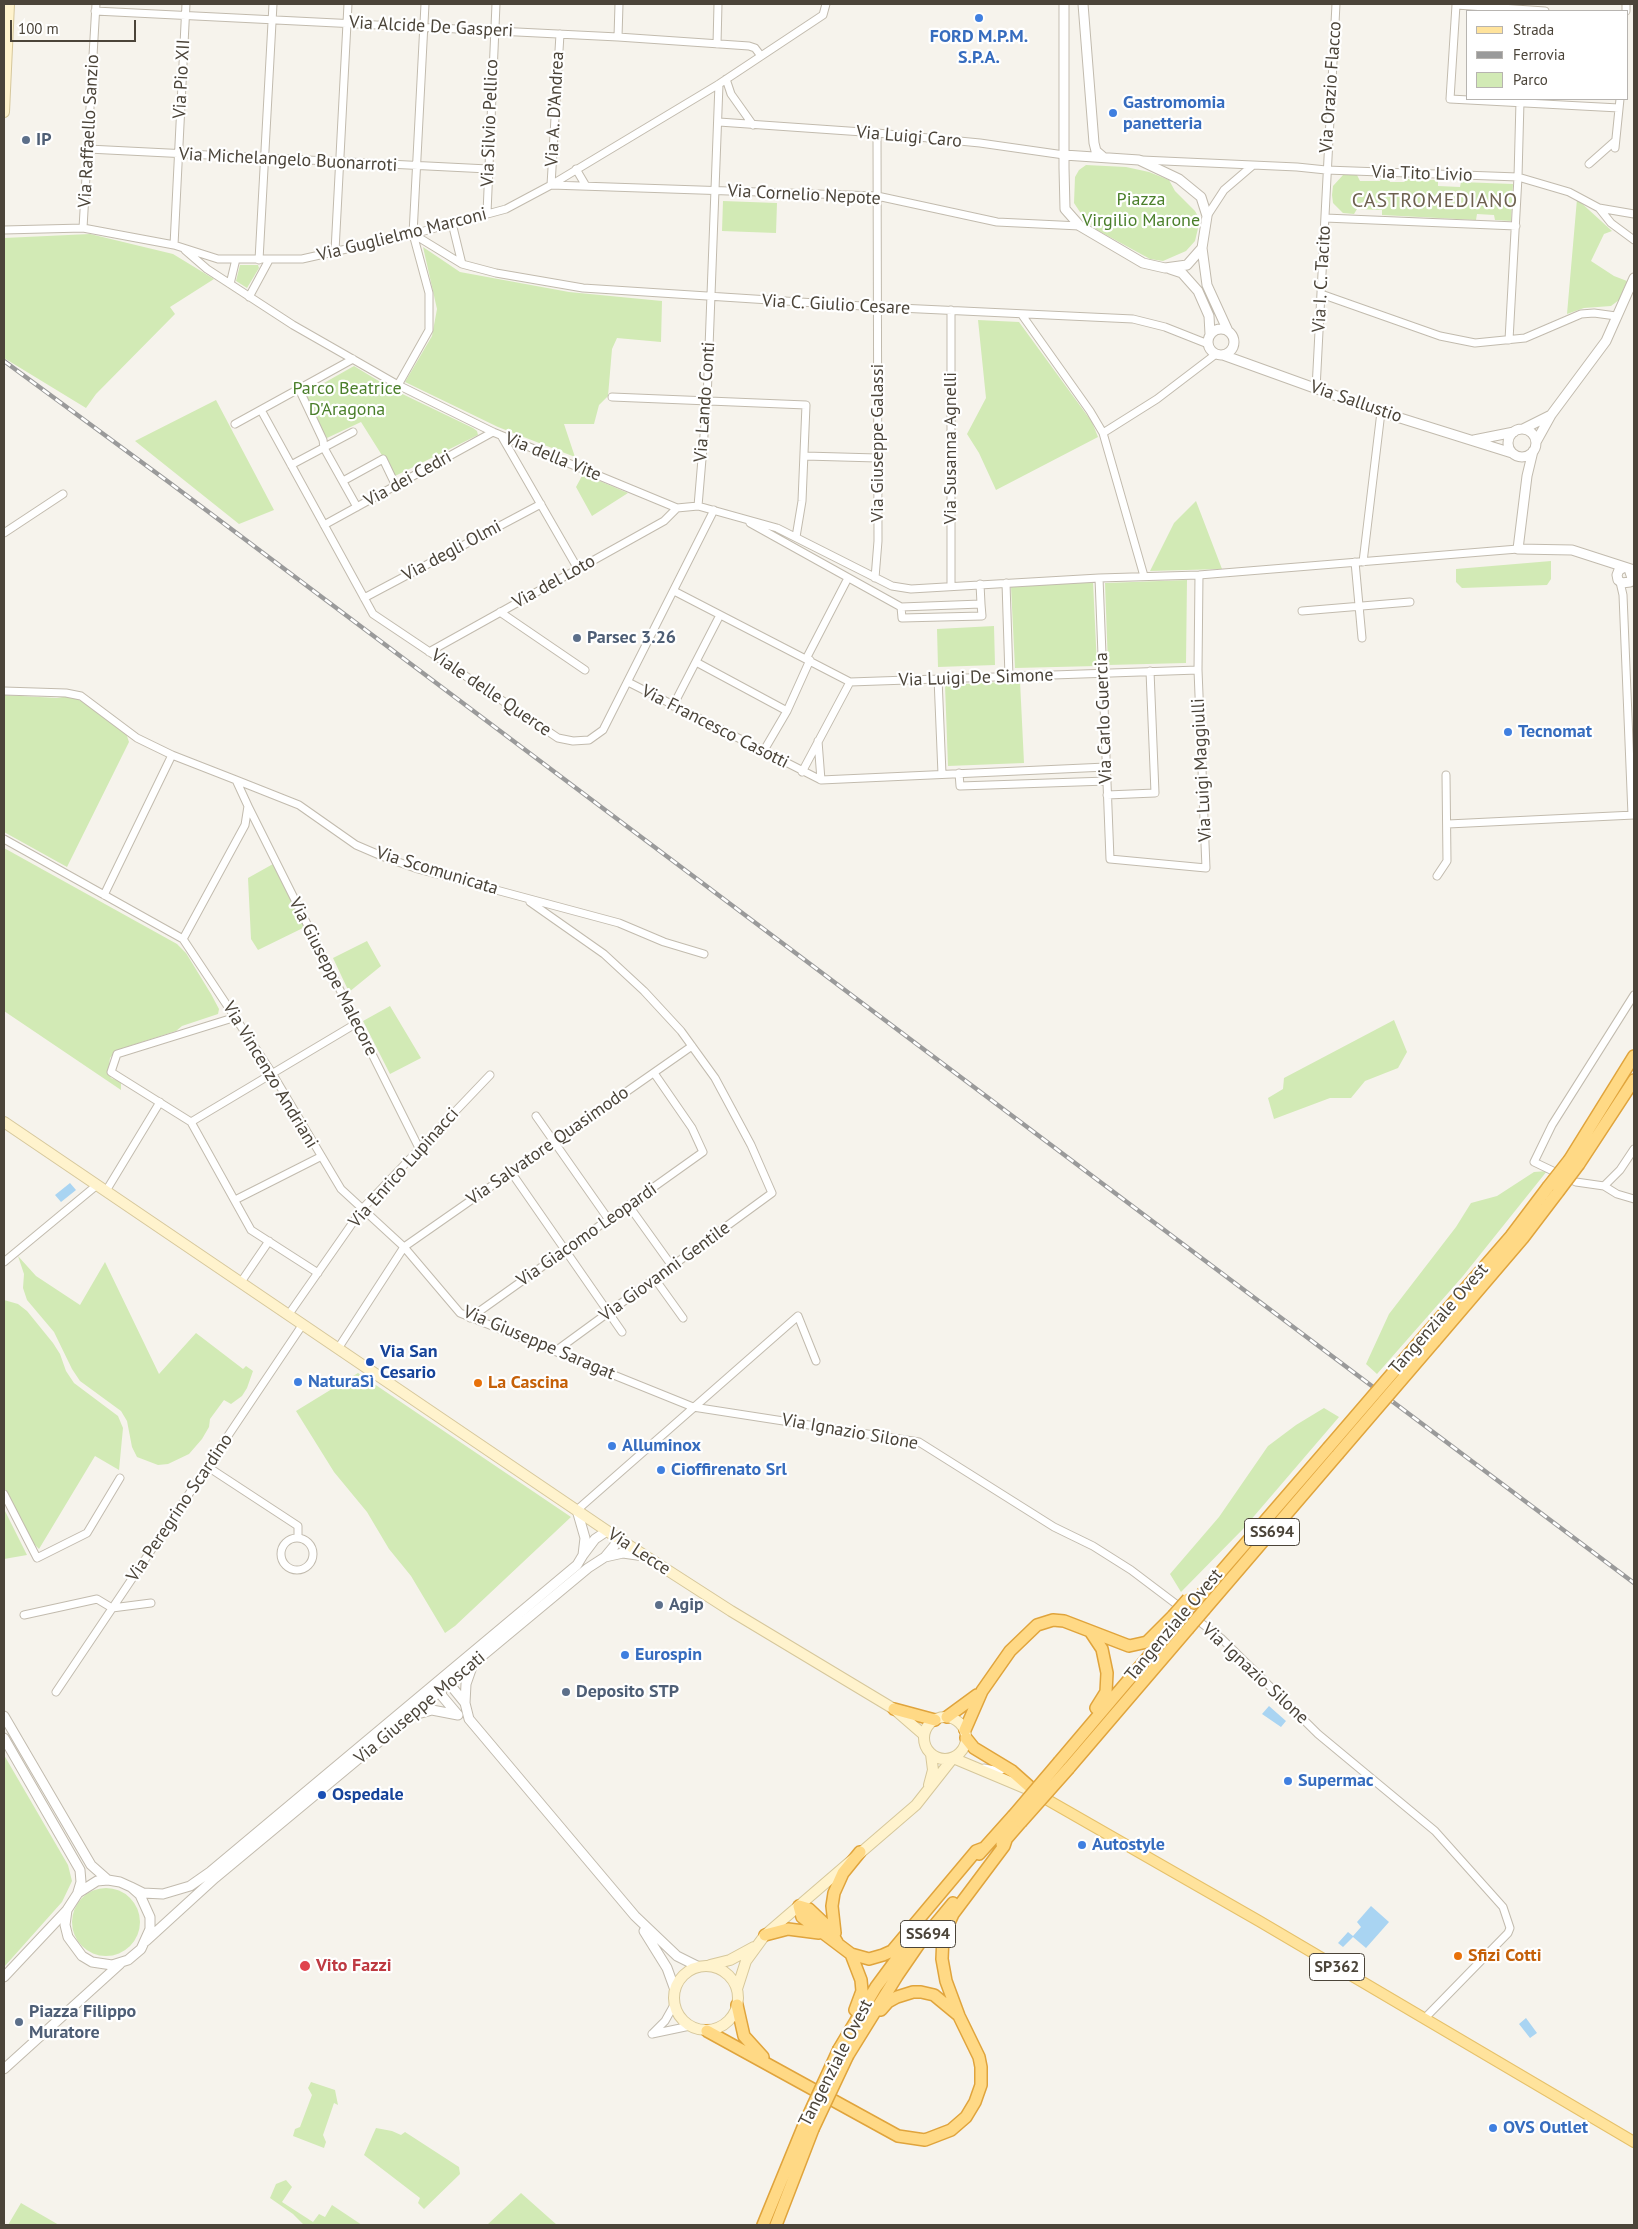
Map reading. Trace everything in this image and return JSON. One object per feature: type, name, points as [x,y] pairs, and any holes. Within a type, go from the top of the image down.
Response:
[{"type":"highway","name":"Tangenziale Ovest","points":[[1574,1162],[1634,1056]]},
{"type":"highway","name":"Tangenziale Ovest","points":[[1063,1762],[1205,1610],[1333,1451],[1431,1337],[1511,1236],[1553,1190],[1634,1080]]},
{"type":"highway","name":"Tangenziale Ovest","points":[[763,2225],[876,1987],[924,1922],[984,1848],[1017,1819],[1213,1570],[1222,1569],[1333,1451]]},
{"type":"highway","points":[[1039,1795],[1002,1766],[974,1748],[966,1734],[982,1691],[1010,1651],[1020,1639],[1037,1625],[1053,1620],[1064,1621],[1089,1630],[1119,1644],[1139,1645],[1155,1636],[1176,1618]]},
{"type":"highway","points":[[1063,1762],[1065,1748],[1101,1702],[1107,1688],[1107,1673],[1102,1649],[1089,1630]]},
{"type":"highway","points":[[947,1717],[982,1691]]},
{"type":"highway","points":[[894,1709],[935,1720]]},
{"type":"highway","name":"Tangenziale Ovest","points":[[846,2051],[919,1944],[1006,1840],[1017,1819]]},
{"type":"highway","points":[[708,2030],[898,2136],[925,2140],[942,2134],[959,2124],[971,2109],[979,2094],[981,2076],[979,2057],[949,1992],[944,1971],[943,1936],[953,1914],[1004,1846],[1006,1840]]},
{"type":"highway","points":[[851,1954],[869,1959],[892,1951],[976,1851],[984,1848]]},
{"type":"highway","points":[[837,1942],[832,1920],[834,1893],[843,1873],[860,1852]]},
{"type":"highway","points":[[799,1906],[809,1909],[822,1921],[837,1942]]},
{"type":"highway","points":[[799,1906],[802,1917],[851,1954],[858,1967],[862,1991],[859,2003],[838,2042],[846,2051],[857,2046],[888,2002],[906,1994],[920,1992],[934,1995],[959,2016]]},
{"type":"highway","points":[[765,1936],[788,1929],[824,1934]]},
{"type":"highway","points":[[737,2006],[744,2036],[756,2051],[772,2065]]},
{"type":"highway","name":"Tangenziale Ovest","points":[[776,2225],[809,2127]]},
{"type":"main road","points":[[4,112],[9,4]]},
{"type":"main road","points":[[4,1122],[339,1347]]},
{"type":"main road","name":"Via Lecce","points":[[339,1347],[612,1534],[731,1611],[894,1709],[912,1722],[924,1735]]},
{"type":"main road","points":[[755,1947],[730,1960],[703,1966],[684,1975],[675,1990],[674,2005],[677,2013],[690,2026],[708,2030],[723,2026],[734,2013],[737,2006],[737,1989],[746,1961],[755,1947],[765,1936],[916,1804],[954,1758],[963,1750],[966,1734],[958,1722],[947,1717],[935,1720],[930,1723],[924,1735],[925,1746],[931,1754],[942,1759],[954,1758],[1039,1795]]},
{"type":"main road","points":[[916,1804],[930,1782],[933,1770],[931,1754]]},
{"type":"main road","name":"SP362","points":[[1039,1795],[1634,2142]]},
{"type":"main road","points":[[703,1966],[722,1970],[729,1975],[737,1989]]},
{"type":"street","name":"Via Pio XII","points":[[174,245],[186,4]]},
{"type":"street","points":[[259,260],[272,4]]},
{"type":"street","points":[[335,251],[348,4]]},
{"type":"street","points":[[398,384],[429,330],[429,293],[414,234],[425,4]]},
{"type":"street","name":"Via Silvio Pellico","points":[[487,213],[496,4]]},
{"type":"street","points":[[618,36],[619,4]]},
{"type":"street","points":[[717,44],[718,4]]},
{"type":"street","name":"Via Guglielmo Marconi","points":[[4,230],[83,228],[174,245],[218,259],[302,259],[414,234],[506,209],[576,170],[719,84],[824,15],[826,4]]},
{"type":"street","points":[[1064,4],[1064,209],[1080,226],[1143,263],[1182,273],[1193,284],[1209,316],[1210,334],[1208,344],[1210,350],[1219,354]]},
{"type":"street","points":[[1083,4],[1094,143],[1096,151],[1104,157]]},
{"type":"street","name":"Via Orazio Flacco","points":[[1326,170],[1336,4]]},
{"type":"street","points":[[1466,99],[1450,99],[1456,5],[1530,10]]},
{"type":"street","name":"Via Alcide De Gasperi","points":[[95,8],[185,15],[618,36],[749,46],[755,48],[761,56]]},
{"type":"street","name":"Via Raffaello Sanzio","points":[[83,228],[95,8]]},
{"type":"street","name":"Via A. D'Andrea","points":[[550,185],[560,34]]},
{"type":"street","points":[[726,79],[731,94],[753,124]]},
{"type":"street","name":"Via Lando Conti","points":[[698,506],[707,400],[719,84]]},
{"type":"street","points":[[1485,100],[1542,101],[1619,108]]},
{"type":"street","points":[[1589,164],[1615,144],[1620,100]]},
{"type":"street","points":[[1509,340],[1516,226],[1520,101]]},
{"type":"street","name":"Via Luigi Caro","points":[[719,122],[877,133],[980,143],[1064,155]]},
{"type":"street","name":"Via Giuseppe Galassi","points":[[875,578],[878,541],[877,133]]},
{"type":"street","name":"Via Michelangelo Buonarroti","points":[[88,149],[488,169]]},
{"type":"street","points":[[1064,155],[1139,160],[1179,179],[1194,191],[1201,197],[1208,216]]},
{"type":"street","name":"Via Tito Livio","points":[[1139,160],[1326,170],[1518,177],[1569,192],[1599,208]]},
{"type":"street","points":[[1245,362],[1233,343],[1207,285],[1202,248],[1208,216],[1224,190],[1252,166]]},
{"type":"street","points":[[576,170],[586,186]]},
{"type":"street","name":"Via I. C. Tacito","points":[[1316,388],[1326,170]]},
{"type":"street","name":"Via Cornelio Nepote","points":[[550,185],[877,196],[997,222],[1080,226]]},
{"type":"street","points":[[1599,208],[1634,214]]},
{"type":"street","points":[[1599,208],[1611,223],[1634,240]]},
{"type":"street","points":[[1325,218],[1516,226]]},
{"type":"street","points":[[452,223],[462,264]]},
{"type":"street","name":"Via C. Giulio Cesare","points":[[414,234],[462,264],[496,273],[583,288],[711,298],[1022,315],[1133,319],[1165,327],[1208,344]]},
{"type":"street","points":[[1165,268],[1187,265],[1202,248]]},
{"type":"street","name":"Via della Vite","points":[[185,250],[207,269],[249,297],[353,359],[502,437],[676,508],[698,506],[743,519]]},
{"type":"street","points":[[230,284],[236,259]]},
{"type":"street","points":[[249,297],[269,260]]},
{"type":"street","points":[[1515,455],[1526,456],[1534,447],[1551,415],[1606,341],[1634,278]]},
{"type":"street","points":[[1321,294],[1440,336],[1475,343],[1525,338],[1581,314],[1594,313],[1616,316]]},
{"type":"street","name":"Via Susanna Agnelli","points":[[951,310],[951,586]]},
{"type":"street","points":[[1022,315],[1090,410],[1103,433],[1144,576]]},
{"type":"street","points":[[1210,334],[1218,329],[1228,332]]},
{"type":"street","points":[[1103,433],[1157,399],[1219,354],[1229,352],[1233,343]]},
{"type":"street","name":"Via Sallustio","points":[[1219,354],[1381,412],[1515,455]]},
{"type":"street","points":[[235,424],[353,359]]},
{"type":"street","points":[[299,390],[323,440],[324,448],[357,507]]},
{"type":"street","points":[[612,397],[806,405],[802,501],[796,537]]},
{"type":"street","name":"Viale delle Querce","points":[[261,410],[373,614],[558,738],[573,741],[589,740],[603,730],[714,510]]},
{"type":"street","points":[[1363,562],[1381,412]]},
{"type":"street","name":"Via Sallustio","points":[[1468,440],[1518,430],[1551,415]]},
{"type":"street","points":[[1518,548],[1527,476],[1534,447],[1529,431],[1518,430],[1509,438],[1508,446],[1524,464],[1527,476]]},
{"type":"street","points":[[291,465],[353,432]]},
{"type":"street","name":"Via dei Cedri","points":[[324,525],[493,432]]},
{"type":"street","points":[[502,437],[578,569]]},
{"type":"street","points":[[805,456],[877,458]]},
{"type":"street","points":[[343,482],[383,459],[396,486]]},
{"type":"street","points":[[4,533],[63,494]]},
{"type":"street","name":"Via degli Olmi","points":[[364,598],[541,504]]},
{"type":"street","name":"Via del Loto","points":[[429,652],[664,521],[676,508]]},
{"type":"street","points":[[743,519],[777,528],[892,586],[912,589],[1099,578],[1199,575],[1518,548],[1572,550],[1629,569],[1632,573],[1626,579],[1622,595],[1633,815],[1448,824]]},
{"type":"street","points":[[743,519],[770,536],[901,607],[981,604]]},
{"type":"street","points":[[1355,562],[1362,638]]},
{"type":"street","points":[[1608,563],[1626,579]]},
{"type":"street","points":[[1626,579],[1619,570],[1629,569]]},
{"type":"street","name":"Via Luigi Maggiulli","points":[[1110,859],[1206,868],[1198,670],[1199,575]]},
{"type":"street","points":[[763,752],[787,711],[808,660],[848,578]]},
{"type":"street","name":"Via Carlo Guercia","points":[[1099,578],[1110,859]]},
{"type":"street","points":[[1006,583],[1010,676]]},
{"type":"street","points":[[901,607],[902,618],[982,616],[980,584]]},
{"type":"street","points":[[674,591],[850,682]]},
{"type":"street","points":[[1302,611],[1410,602]]},
{"type":"street","points":[[500,612],[585,670]]},
{"type":"street","points":[[673,706],[720,615]]},
{"type":"street","points":[[696,662],[787,711]]},
{"type":"street","name":"Via Luigi De Simone","points":[[850,682],[1198,670]]},
{"type":"street","points":[[1107,795],[1155,793],[1150,671]]},
{"type":"street","points":[[938,678],[942,774]]},
{"type":"street","name":"Via Francesco Casotti","points":[[628,682],[821,780],[1106,767]]},
{"type":"street","name":"Via Francesco Casotti","points":[[802,772],[850,682]]},
{"type":"street","name":"Via Scomunicata","points":[[4,691],[66,693],[81,696],[137,738],[172,755],[299,804],[356,845],[384,857],[418,869],[619,923],[664,942],[704,954]]},
{"type":"street","points":[[818,741],[821,780]]},
{"type":"street","points":[[104,895],[172,755]]},
{"type":"street","points":[[959,773],[960,786],[1107,781]]},
{"type":"street","points":[[1437,876],[1447,861],[1446,775]]},
{"type":"street","points":[[4,839],[183,939],[245,825],[248,806],[236,780]]},
{"type":"street","name":"Via Giuseppe Malecore","points":[[248,806],[419,1148]]},
{"type":"street","points":[[526,899],[604,954],[644,991],[681,1031],[692,1046]]},
{"type":"street","name":"Via Vincenzo Andriani","points":[[183,939],[272,1073],[320,1157],[341,1189],[363,1208]]},
{"type":"street","points":[[1634,995],[1552,1125],[1534,1162],[1576,1182],[1604,1186],[1617,1194],[1634,1199]]},
{"type":"street","points":[[236,1017],[117,1054],[111,1072],[191,1122],[251,1230],[318,1272]]},
{"type":"street","points":[[191,1122],[357,1023]]},
{"type":"street","name":"Via Salvatore Quasimodo","points":[[404,1247],[692,1046]]},
{"type":"street","name":"Via Giovanni Gentile","points":[[557,1350],[772,1193],[751,1145],[715,1078],[692,1046]]},
{"type":"street","name":"Via Giacomo Leopardi","points":[[470,1318],[703,1152],[692,1128],[654,1073]]},
{"type":"street","name":"Via Enrico Lupinacci","points":[[289,1314],[363,1208],[490,1075]]},
{"type":"street","points":[[4,1262],[101,1188],[160,1102]]},
{"type":"street","points":[[536,1116],[609,1220]]},
{"type":"street","points":[[1604,1186],[1620,1170],[1634,1149]]},
{"type":"street","points":[[235,1200],[320,1157]]},
{"type":"street","points":[[511,1172],[622,1332]]},
{"type":"street","points":[[629,1206],[672,1266]]},
{"type":"street","name":"Via Giuseppe Saragat","points":[[363,1208],[404,1247],[460,1313],[557,1350],[693,1406]]},
{"type":"street","points":[[241,1282],[269,1241]]},
{"type":"street","points":[[339,1347],[404,1247]]},
{"type":"street","points":[[655,1279],[683,1318]]},
{"type":"street","points":[[583,1555],[585,1538],[577,1510],[693,1406],[798,1316],[816,1361]]},
{"type":"street","name":"Via Peregrino Scardino","points":[[56,1692],[303,1324]]},
{"type":"street","name":"Via Ignazio Silone","points":[[693,1406],[919,1442],[942,1454],[1054,1527],[1093,1546],[1131,1570],[1222,1639],[1318,1734],[1435,1831],[1503,1907],[1510,1928],[1508,1934],[1424,2019]]},
{"type":"street","points":[[208,1467],[298,1526],[298,1537]]},
{"type":"street","points":[[4,1494],[37,1558],[87,1533],[120,1478]]},
{"type":"street","name":"Via Giuseppe Moscati","points":[[4,2069],[121,1963],[135,1955],[146,1941],[215,1878],[410,1716],[442,1686],[577,1565],[595,1539],[612,1534],[615,1545],[605,1557],[588,1568],[473,1663],[442,1686],[210,1872],[190,1886],[177,1891],[152,1895],[108,1880]]},
{"type":"street","points":[[298,1537],[308,1541],[313,1551],[312,1561],[308,1566],[298,1570],[288,1567],[281,1554],[288,1540],[298,1537]]},
{"type":"street","name":"Via Giuseppe Moscati","points":[[605,1557],[623,1553],[649,1558]]},
{"type":"street","points":[[24,1615],[97,1598],[112,1608],[151,1603]]},
{"type":"street","points":[[473,1663],[466,1684],[466,1704],[470,1719],[635,1916],[677,1956],[703,1966]]},
{"type":"street","points":[[458,1715],[448,1704],[442,1686],[452,1687],[466,1704]]},
{"type":"street","points":[[410,1716],[432,1710],[470,1719]]},
{"type":"street","points":[[4,1716],[91,1865],[108,1880]]},
{"type":"street","points":[[4,1738],[80,1870],[81,1882],[78,1893],[67,1910],[4,1978]]},
{"type":"street","points":[[979,1769],[998,1771],[1003,1769],[1002,1766]]},
{"type":"street","points":[[78,1893],[87,1886],[108,1880]]},
{"type":"street","points":[[131,1887],[140,1895],[150,1917],[150,1930],[146,1941]]},
{"type":"street","points":[[67,1910],[66,1925],[68,1937],[73,1948],[82,1956],[104,1965],[121,1963]]},
{"type":"street","points":[[635,1916],[667,1968],[675,1990]]},
{"type":"street","points":[[674,2005],[665,2020],[652,2034],[690,2026]]},
{"type":"green space","name":"Piazza Virgilio Marone","points":[[1086,165],[1126,167],[1149,172],[1169,180],[1175,191],[1195,211],[1200,220],[1195,241],[1186,251],[1163,261],[1150,259],[1097,230],[1086,221],[1074,203],[1075,177],[1079,170]]},
{"type":"green space","points":[[1343,175],[1357,175],[1360,181],[1380,181],[1382,176],[1388,176],[1390,182],[1404,182],[1408,179],[1438,180],[1438,186],[1460,187],[1461,182],[1513,184],[1511,221],[1495,220],[1494,215],[1477,214],[1476,220],[1382,215],[1382,210],[1357,209],[1354,214],[1343,213],[1333,203],[1332,195],[1333,186]]},
{"type":"green space","points":[[1577,199],[1612,231],[1604,234],[1591,261],[1614,276],[1627,281],[1619,300],[1611,306],[1584,308],[1567,314]]},
{"type":"green space","points":[[723,201],[777,203],[776,233],[722,231]]},
{"type":"green space","points":[[90,234],[173,254],[214,279],[170,307],[175,314],[96,394],[86,408],[4,358],[4,238]]},
{"type":"green space","points":[[423,247],[460,272],[569,292],[662,301],[661,342],[617,338],[612,349],[608,396],[599,405],[594,424],[564,424],[575,457],[498,427],[405,382],[432,336],[437,309]]},
{"type":"green space","points":[[240,265],[258,265],[259,268],[247,288],[236,281]]},
{"type":"green space","points":[[978,320],[1019,322],[1092,422],[1098,437],[996,490],[979,453],[967,434],[986,398]]},
{"type":"green space","name":"Parco Beatrice D'Aragona","points":[[354,366],[392,389],[473,428],[477,431],[478,435],[395,476],[361,422],[327,438],[306,400],[308,392]]},
{"type":"green space","points":[[216,400],[274,510],[239,524],[135,441]]},
{"type":"green space","points":[[583,474],[628,493],[592,516],[576,487]]},
{"type":"green space","points":[[1196,501],[1222,569],[1150,571],[1174,523]]},
{"type":"green space","points":[[1551,561],[1551,579],[1547,585],[1462,588],[1456,582],[1456,569]]},
{"type":"green space","points":[[1187,580],[1186,663],[1108,665],[1105,583]]},
{"type":"green space","points":[[1093,582],[1097,666],[1015,668],[1011,587]]},
{"type":"green space","points":[[994,626],[995,665],[938,667],[937,629]]},
{"type":"green space","points":[[1020,681],[1024,763],[948,766],[945,685]]},
{"type":"green space","points":[[4,695],[57,698],[69,696],[84,702],[126,733],[129,742],[67,867],[4,832]]},
{"type":"green space","points":[[4,848],[177,944],[186,953],[211,994],[219,1009],[218,1014],[182,1026],[176,1031],[117,1050],[110,1058],[108,1072],[111,1078],[121,1082],[121,1090],[4,1011]]},
{"type":"green space","points":[[273,864],[305,927],[258,950],[251,939],[248,878]]},
{"type":"green space","points":[[367,941],[381,966],[349,992],[333,958]]},
{"type":"green space","points":[[390,1006],[421,1058],[390,1074],[363,1021]]},
{"type":"green space","points":[[1394,1020],[1407,1052],[1398,1068],[1365,1081],[1351,1098],[1330,1098],[1274,1119],[1268,1098],[1283,1089],[1284,1078]]},
{"type":"green space","points":[[1547,1171],[1463,1276],[1377,1374],[1366,1364],[1389,1314],[1456,1227],[1471,1203],[1497,1196],[1534,1172]]},
{"type":"green space","points":[[18,1256],[36,1276],[80,1305],[105,1262],[159,1374],[196,1333],[243,1369],[246,1366],[253,1371],[247,1388],[242,1396],[231,1404],[224,1400],[210,1419],[209,1427],[202,1439],[189,1454],[168,1464],[158,1465],[137,1457],[132,1447],[127,1421],[121,1411],[80,1381],[54,1332],[27,1300],[23,1288],[24,1274]]},
{"type":"green space","points":[[4,1300],[18,1304],[27,1311],[53,1343],[60,1354],[66,1371],[74,1383],[118,1416],[123,1428],[119,1470],[95,1456],[39,1549],[31,1541],[4,1487]]},
{"type":"green space","points":[[358,1373],[571,1517],[455,1626],[445,1633],[411,1576],[389,1549],[367,1512],[334,1472],[296,1411]]},
{"type":"green space","points":[[1324,1408],[1339,1417],[1243,1529],[1181,1592],[1170,1574],[1219,1517],[1268,1446],[1296,1425]]},
{"type":"green space","points":[[4,1509],[27,1555],[4,1559]]},
{"type":"green space","points":[[4,1755],[68,1865],[72,1881],[62,1902],[4,1967]]},
{"type":"green space","points":[[99,1888],[113,1888],[125,1893],[135,1903],[140,1915],[140,1929],[135,1941],[125,1951],[113,1956],[99,1956],[87,1951],[77,1941],[72,1929],[72,1915],[77,1903],[87,1893]]},
{"type":"green space","points":[[311,2082],[335,2090],[338,2105],[334,2103],[323,2135],[326,2142],[324,2148],[293,2136],[295,2129],[300,2127],[312,2095],[308,2088]]},
{"type":"green space","points":[[376,2128],[401,2135],[405,2132],[459,2167],[460,2174],[424,2209],[418,2203],[420,2198],[364,2155]]},
{"type":"green space","points":[[286,2180],[292,2187],[282,2202],[313,2222],[319,2214],[325,2217],[332,2205],[362,2225],[304,2225],[293,2214],[270,2198],[276,2184]]},
{"type":"green space","points":[[521,2193],[557,2225],[487,2225]]},
{"type":"green space","points":[[21,2203],[59,2225],[8,2225]]},
{"type":"water","points":[[70,1183],[76,1190],[61,1202],[55,1195]]},
{"type":"water","points":[[1269,1706],[1286,1721],[1281,1727],[1262,1714]]},
{"type":"water","points":[[1371,1906],[1389,1922],[1366,1948],[1353,1937],[1343,1947],[1338,1943],[1348,1932],[1353,1936],[1361,1927],[1357,1922]]},
{"type":"water","points":[[1526,2018],[1537,2033],[1530,2038],[1519,2024]]},
{"type":"railway","points":[[4,361],[170,483],[1634,1583]]},
{"type":"place","name":"FORD M.P.M. S.P.A.","points":[[979,18]]},
{"type":"place","name":"Gastromomia panetteria","points":[[1113,113]]},
{"type":"place","name":"IP","points":[[26,140]]},
{"type":"place","name":"Parsec 3.26","points":[[577,638]]},
{"type":"place","name":"Tecnomat","points":[[1508,732]]},
{"type":"place","name":"Via San Cesario","points":[[370,1362]]},
{"type":"place","name":"NaturaSì","points":[[298,1382]]},
{"type":"place","name":"La Cascina","points":[[478,1383]]},
{"type":"place","name":"Alluminox","points":[[612,1446]]},
{"type":"place","name":"Cioffirenato Srl","points":[[661,1470]]},
{"type":"place","name":"Agip","points":[[659,1605]]},
{"type":"place","name":"Eurospin","points":[[625,1655]]},
{"type":"place","name":"Deposito STP","points":[[566,1692]]},
{"type":"place","name":"Supermac","points":[[1288,1781]]},
{"type":"place","name":"Ospedale","points":[[322,1795]]},
{"type":"place","name":"Autostyle","points":[[1082,1845]]},
{"type":"place","name":"Sfizi Cotti","points":[[1458,1956]]},
{"type":"place","name":"Vito Fazzi","points":[[305,1966]]},
{"type":"place","name":"Piazza Filippo Muratore","points":[[19,2022]]},
{"type":"place","name":"OVS Outlet","points":[[1493,2128]]},
{"type":"district","name":"CASTROMEDIANO","points":[[1435,201]]}]
